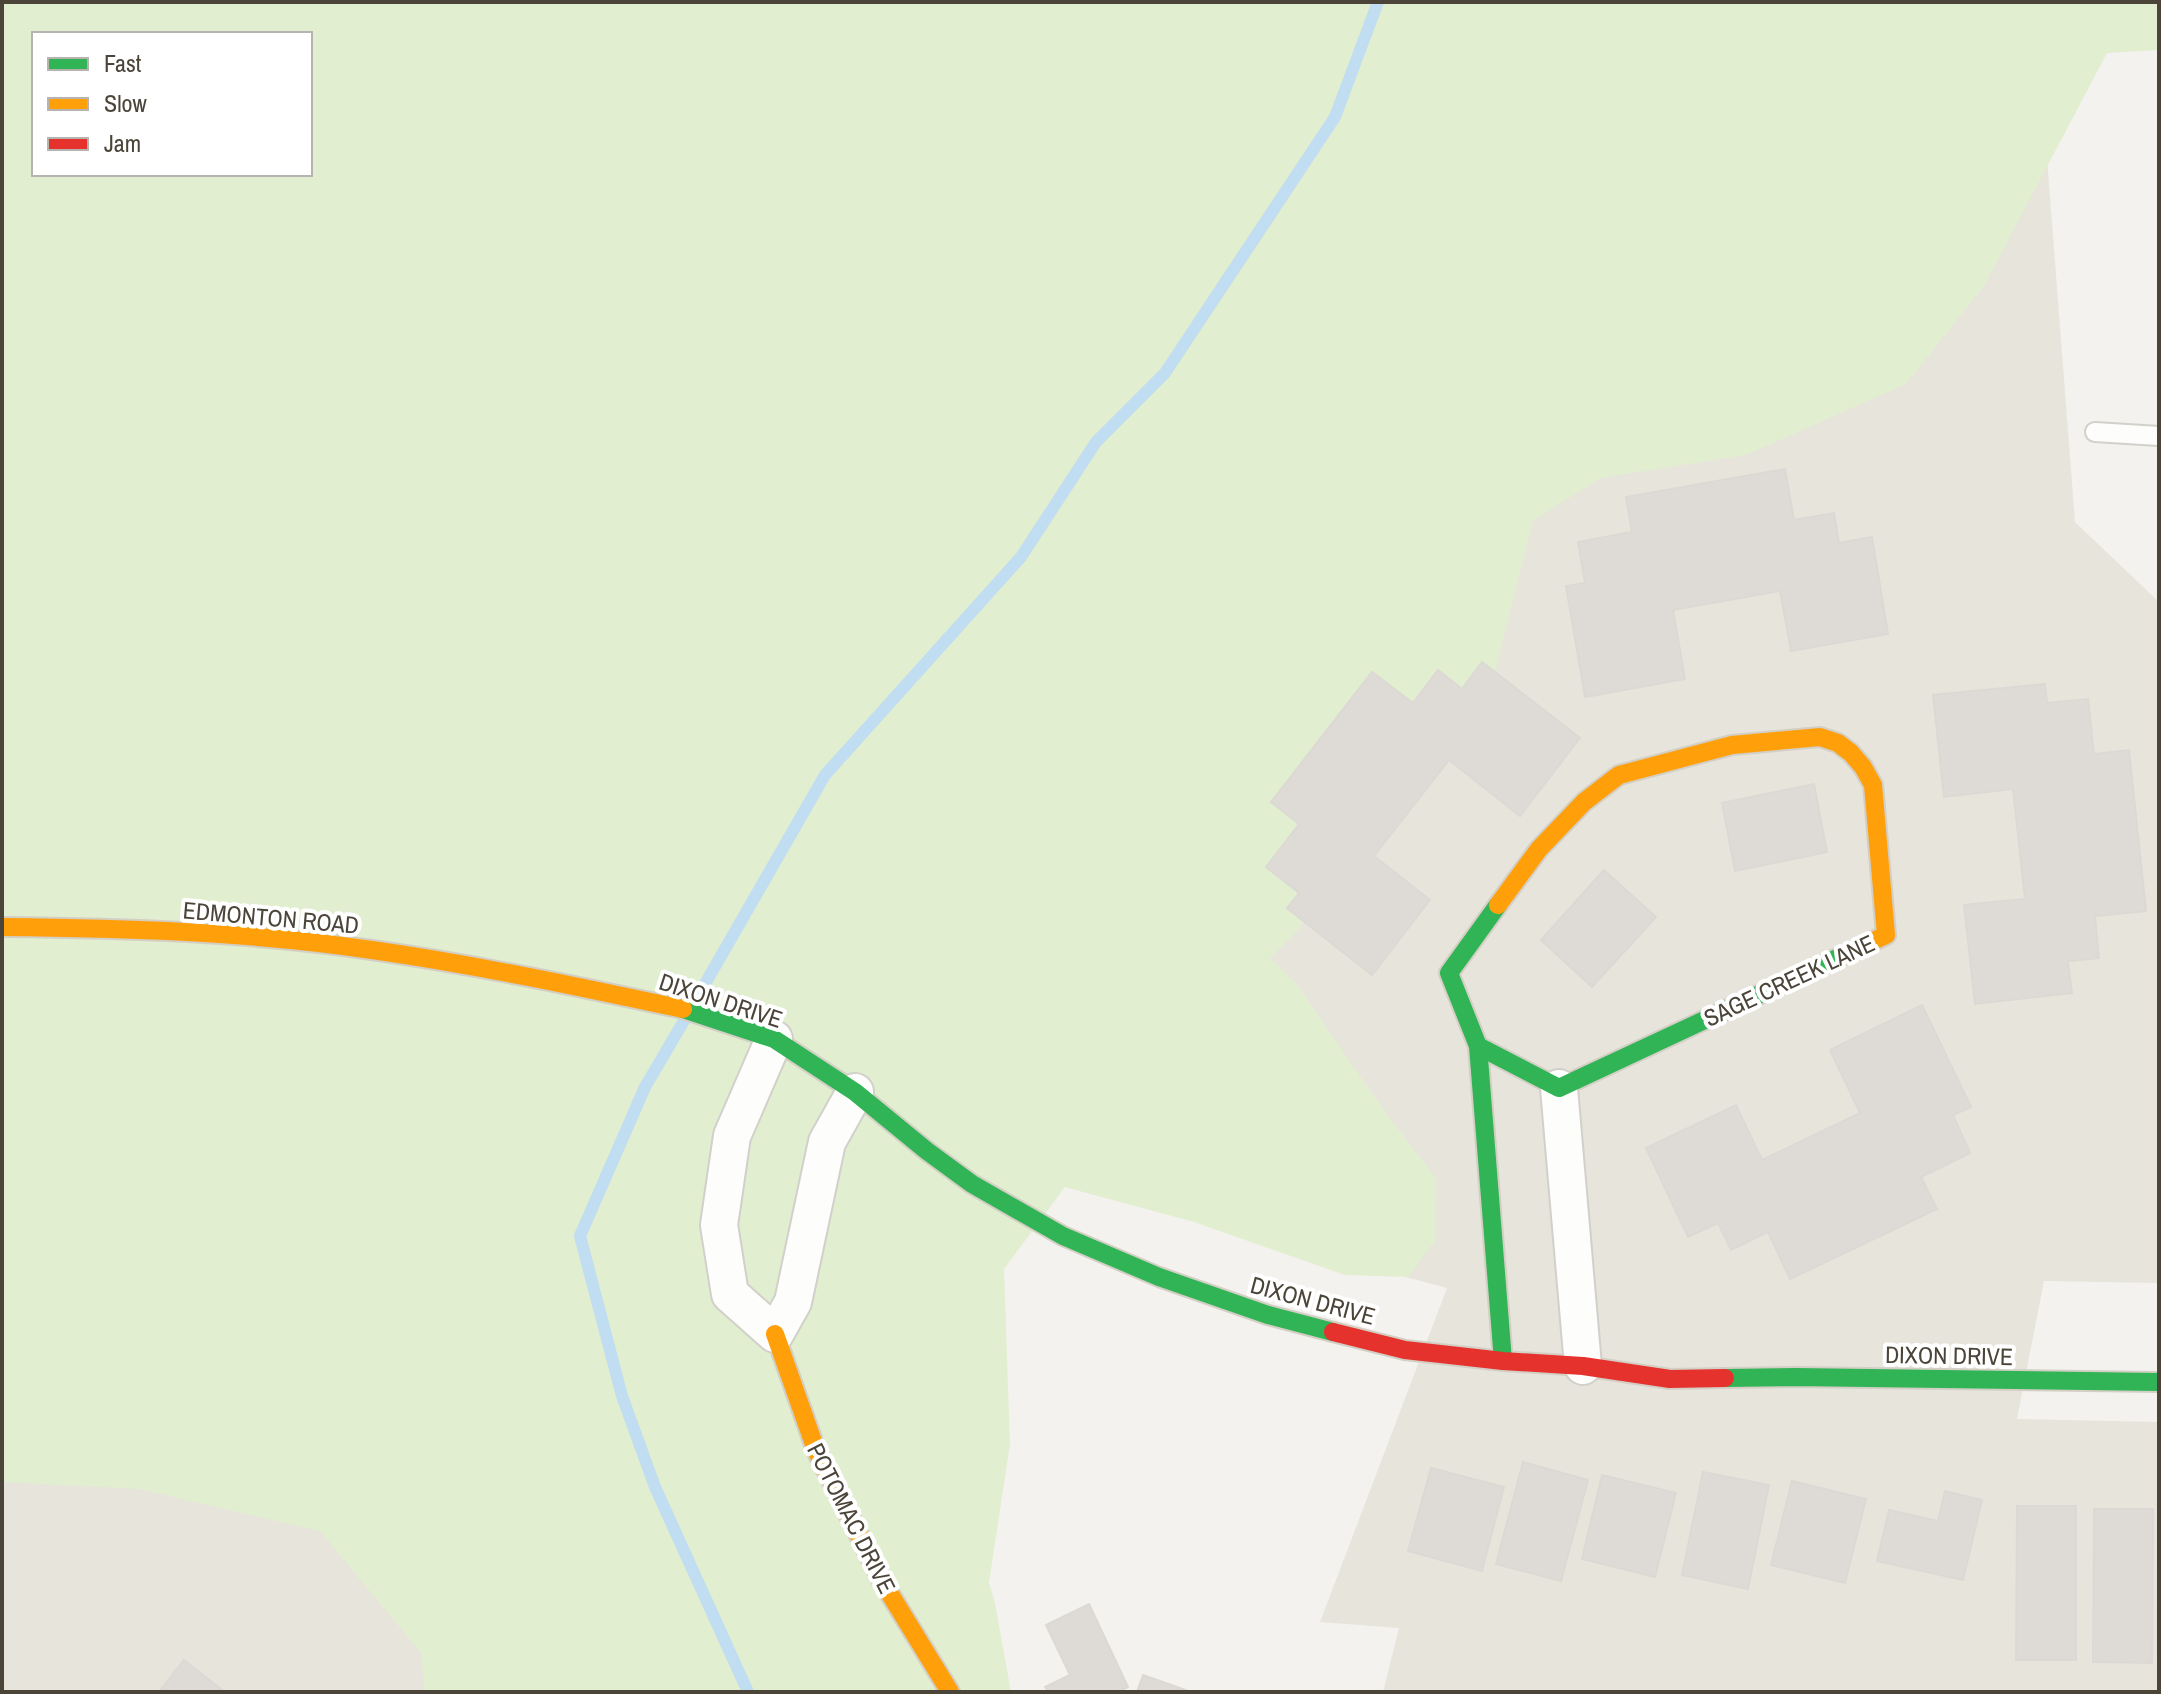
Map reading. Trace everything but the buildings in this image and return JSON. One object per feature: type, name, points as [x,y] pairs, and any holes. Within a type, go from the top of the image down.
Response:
[{"type":"street","name":"SAGE CREEK LANE","points":[[1503,1361],[1478,1046],[1449,973],[1539,849],[1584,802],[1619,775],[1732,745],[1820,737],[1838,743],[1851,753],[1873,785],[1886,935],[1559,1088]]},
{"type":"street","name":"EDMONTON ROAD","points":[[2,927],[112,928],[297,941],[372,950],[533,977]]},
{"type":"street","name":"DIXON DRIVE","points":[[533,977],[691,1011],[774,1039],[855,1092],[972,1184],[1063,1236],[1159,1277],[1268,1315],[1405,1350],[1583,1366],[1670,1379],[1795,1377],[2159,1382]]},
{"type":"street","name":"POTOMAC DRIVE","points":[[774,1039],[732,1136],[719,1225],[730,1294],[775,1334],[816,1450],[882,1581],[950,1692]]},
{"type":"street","points":[[1478,1046],[1559,1088],[1583,1366]]},
{"type":"street","points":[[775,1334],[793,1302],[827,1142],[855,1092]]},
{"type":"lane","points":[[2095,432],[2159,436]]},
{"type":"shaded area","points":[[2035,2],[2075,522],[2159,602],[2159,1283],[2044,1281],[2017,1419],[2159,1422],[2159,1692],[1383,1692],[1399,1628],[1320,1622],[1447,1288],[1065,1187],[1238,723]]},
{"type":"shaded area","points":[[2,1437],[496,1447],[558,1692],[2,1692]]},
{"type":"green space","points":[[2,2],[2159,2],[2159,50],[2107,53],[1984,286],[1906,384],[1746,455],[1600,478],[1533,521],[1494,675],[1296,932],[1270,958],[1295,982],[1385,1112],[1436,1178],[1435,1241],[1408,1277],[1345,1275],[1194,1222],[1065,1187],[1004,1269],[1010,1444],[989,1583],[1011,1692],[425,1692],[421,1653],[320,1531],[139,1489],[2,1482]]},
{"type":"waterway","points":[[694,1003],[825,775],[1021,557],[1096,442],[1165,373],[1335,117],[1378,2]]},
{"type":"waterway","points":[[685,1019],[645,1087],[580,1236],[622,1396],[655,1487],[748,1692]]},
{"type":"traffic: fast","points":[[1498,905],[1449,973],[1478,1046],[1503,1361]]},
{"type":"traffic: fast","points":[[1478,1046],[1559,1088],[1863,946]]},
{"type":"traffic: fast","points":[[683,1009],[774,1039],[855,1092],[972,1184],[1063,1236],[1159,1277],[1268,1315],[1333,1332]]},
{"type":"traffic: fast","points":[[1725,1378],[2159,1382]]},
{"type":"traffic: slow","points":[[1498,905],[1539,849],[1584,802],[1619,775],[1732,745],[1820,737],[1838,743],[1851,753],[1873,785],[1886,935],[1863,946]]},
{"type":"traffic: slow","points":[[2,927],[187,932],[326,944],[489,969],[683,1009]]},
{"type":"traffic: slow","points":[[775,1334],[816,1450],[882,1581],[950,1692]]},
{"type":"traffic: jam","points":[[1333,1332],[1405,1350],[1583,1366],[1670,1379],[1725,1378]]}]
